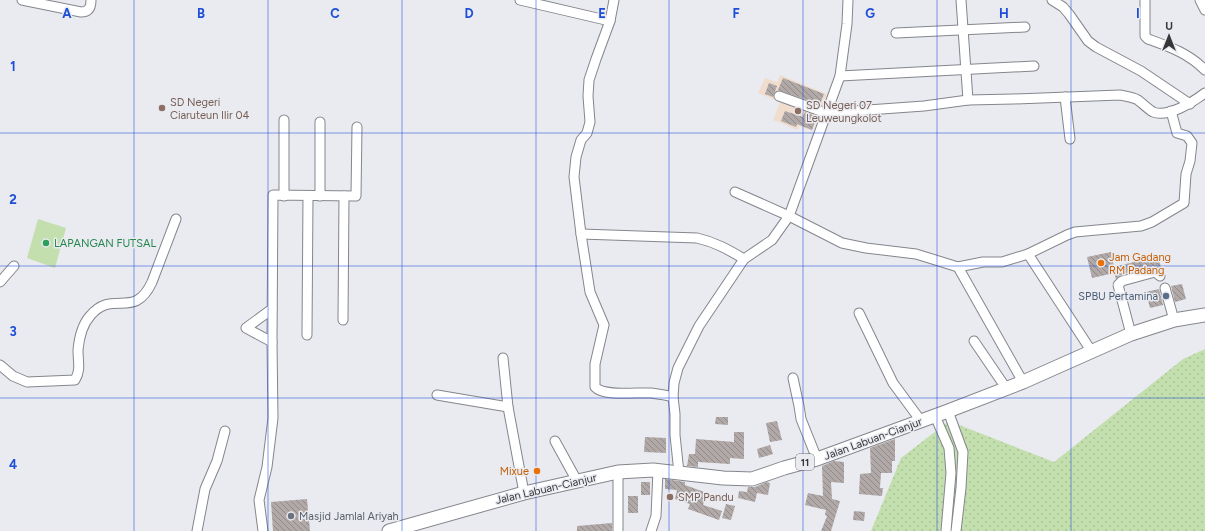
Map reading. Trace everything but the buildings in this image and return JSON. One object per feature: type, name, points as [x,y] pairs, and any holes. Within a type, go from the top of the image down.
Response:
[{"type":"highway","name":"Jalan Labuan-Cianjur","points":[[388,531],[524,493],[618,472],[645,470],[723,478],[752,479],[817,459],[935,416],[1023,382],[1131,334],[1174,320],[1205,315]]},
{"type":"street","points":[[22,0],[81,12],[89,10],[91,0]]},
{"type":"street","points":[[520,0],[610,21]]},
{"type":"street","points":[[614,0],[610,21],[589,80],[588,96],[590,122],[587,133],[581,140],[576,157],[574,178],[590,292],[604,325],[595,364],[595,387],[600,390],[620,394],[651,393],[674,396]]},
{"type":"street","points":[[679,473],[675,435],[674,396],[674,383],[678,368],[699,326],[744,259],[772,240],[789,216],[840,76],[847,24],[848,0]]},
{"type":"street","points":[[961,0],[968,100]]},
{"type":"street","points":[[1052,0],[1063,7],[1070,14],[1088,40],[1096,47],[1141,71],[1190,104]]},
{"type":"street","points":[[1145,0],[1145,36],[1148,39],[1184,53],[1196,60],[1205,70]]},
{"type":"street","points":[[1200,0],[1205,10]]},
{"type":"street","points":[[896,33],[1025,27]]},
{"type":"street","points":[[840,76],[1034,66]]},
{"type":"street","points":[[779,96],[826,112],[924,106],[968,100],[1120,95],[1137,99],[1152,111],[1160,114],[1190,104],[1205,93]]},
{"type":"street","points":[[1064,97],[1070,139]]},
{"type":"street","points":[[735,192],[789,216],[842,244],[916,254],[958,267],[983,262],[1002,262],[1028,254],[1075,232],[1141,226],[1152,222],[1184,203],[1186,174],[1190,161],[1192,143],[1187,136],[1177,133],[1171,111]]},
{"type":"street","points":[[284,120],[284,196]]},
{"type":"street","points":[[320,122],[320,196]]},
{"type":"street","points":[[263,531],[259,500],[268,467],[273,418],[273,195],[356,196],[357,127]]},
{"type":"street","points":[[307,335],[308,196]]},
{"type":"street","points":[[343,320],[344,196]]},
{"type":"street","points":[[0,365],[13,376],[27,382],[75,380],[80,373],[78,349],[81,334],[89,317],[101,306],[106,304],[114,302],[134,302],[140,299],[150,286],[176,219]]},
{"type":"street","points":[[581,234],[697,238],[708,240],[744,259]]},
{"type":"street","points":[[1028,254],[1092,352]]},
{"type":"street","points":[[0,282],[14,266]]},
{"type":"street","points":[[958,267],[1023,382]]},
{"type":"street","points":[[1131,334],[1118,285],[1122,281],[1155,272],[1160,276]]},
{"type":"street","points":[[1165,288],[1174,320]]},
{"type":"street","points":[[272,309],[246,328],[272,342]]},
{"type":"street","points":[[859,313],[893,383],[921,421]]},
{"type":"street","points":[[974,341],[1006,388]]},
{"type":"street","points":[[503,358],[508,407],[524,493]]},
{"type":"street","points":[[793,378],[801,419],[817,459]]},
{"type":"street","points":[[437,395],[508,407]]},
{"type":"street","points":[[948,411],[963,452],[962,481],[956,531]]},
{"type":"street","points":[[935,416],[950,448],[951,473],[946,531]]},
{"type":"street","points":[[197,531],[205,489],[217,461],[225,431]]},
{"type":"street","points":[[555,441],[577,481]]},
{"type":"street","points":[[651,531],[656,516],[658,471]]},
{"type":"street","points":[[618,472],[618,531]]},
{"type":"shaded area","name":"SD Negeri 07 Leuweungkolot","points":[[780,75],[827,94],[812,131],[799,126],[798,130],[773,120],[780,102],[758,93],[765,78],[777,82]]},
{"type":"green space","name":"LAPANGAN FUTSAL","points":[[38,219],[66,228],[55,268],[27,258]]},
{"type":"green space","points":[[1205,349],[1205,531],[871,531],[901,458],[949,421],[1054,462],[1183,359]]},
{"type":"place","name":"SD Negeri Ciaruteun Ilir 04","points":[[162,108]]},
{"type":"place","name":"SD Negeri 07 Leuweungkolot","points":[[798,111]]},
{"type":"place","name":"LAPANGAN FUTSAL","points":[[46,243]]},
{"type":"place","name":"Jam Gadang RM Padang","points":[[1101,263]]},
{"type":"place","name":"SPBU Pertamina","points":[[1166,296]]},
{"type":"place","name":"Mixue","points":[[537,471]]},
{"type":"place","name":"SMP Pandu","points":[[670,497]]},
{"type":"place","name":"Masjid Jamlal Ariyah","points":[[291,516]]}]
